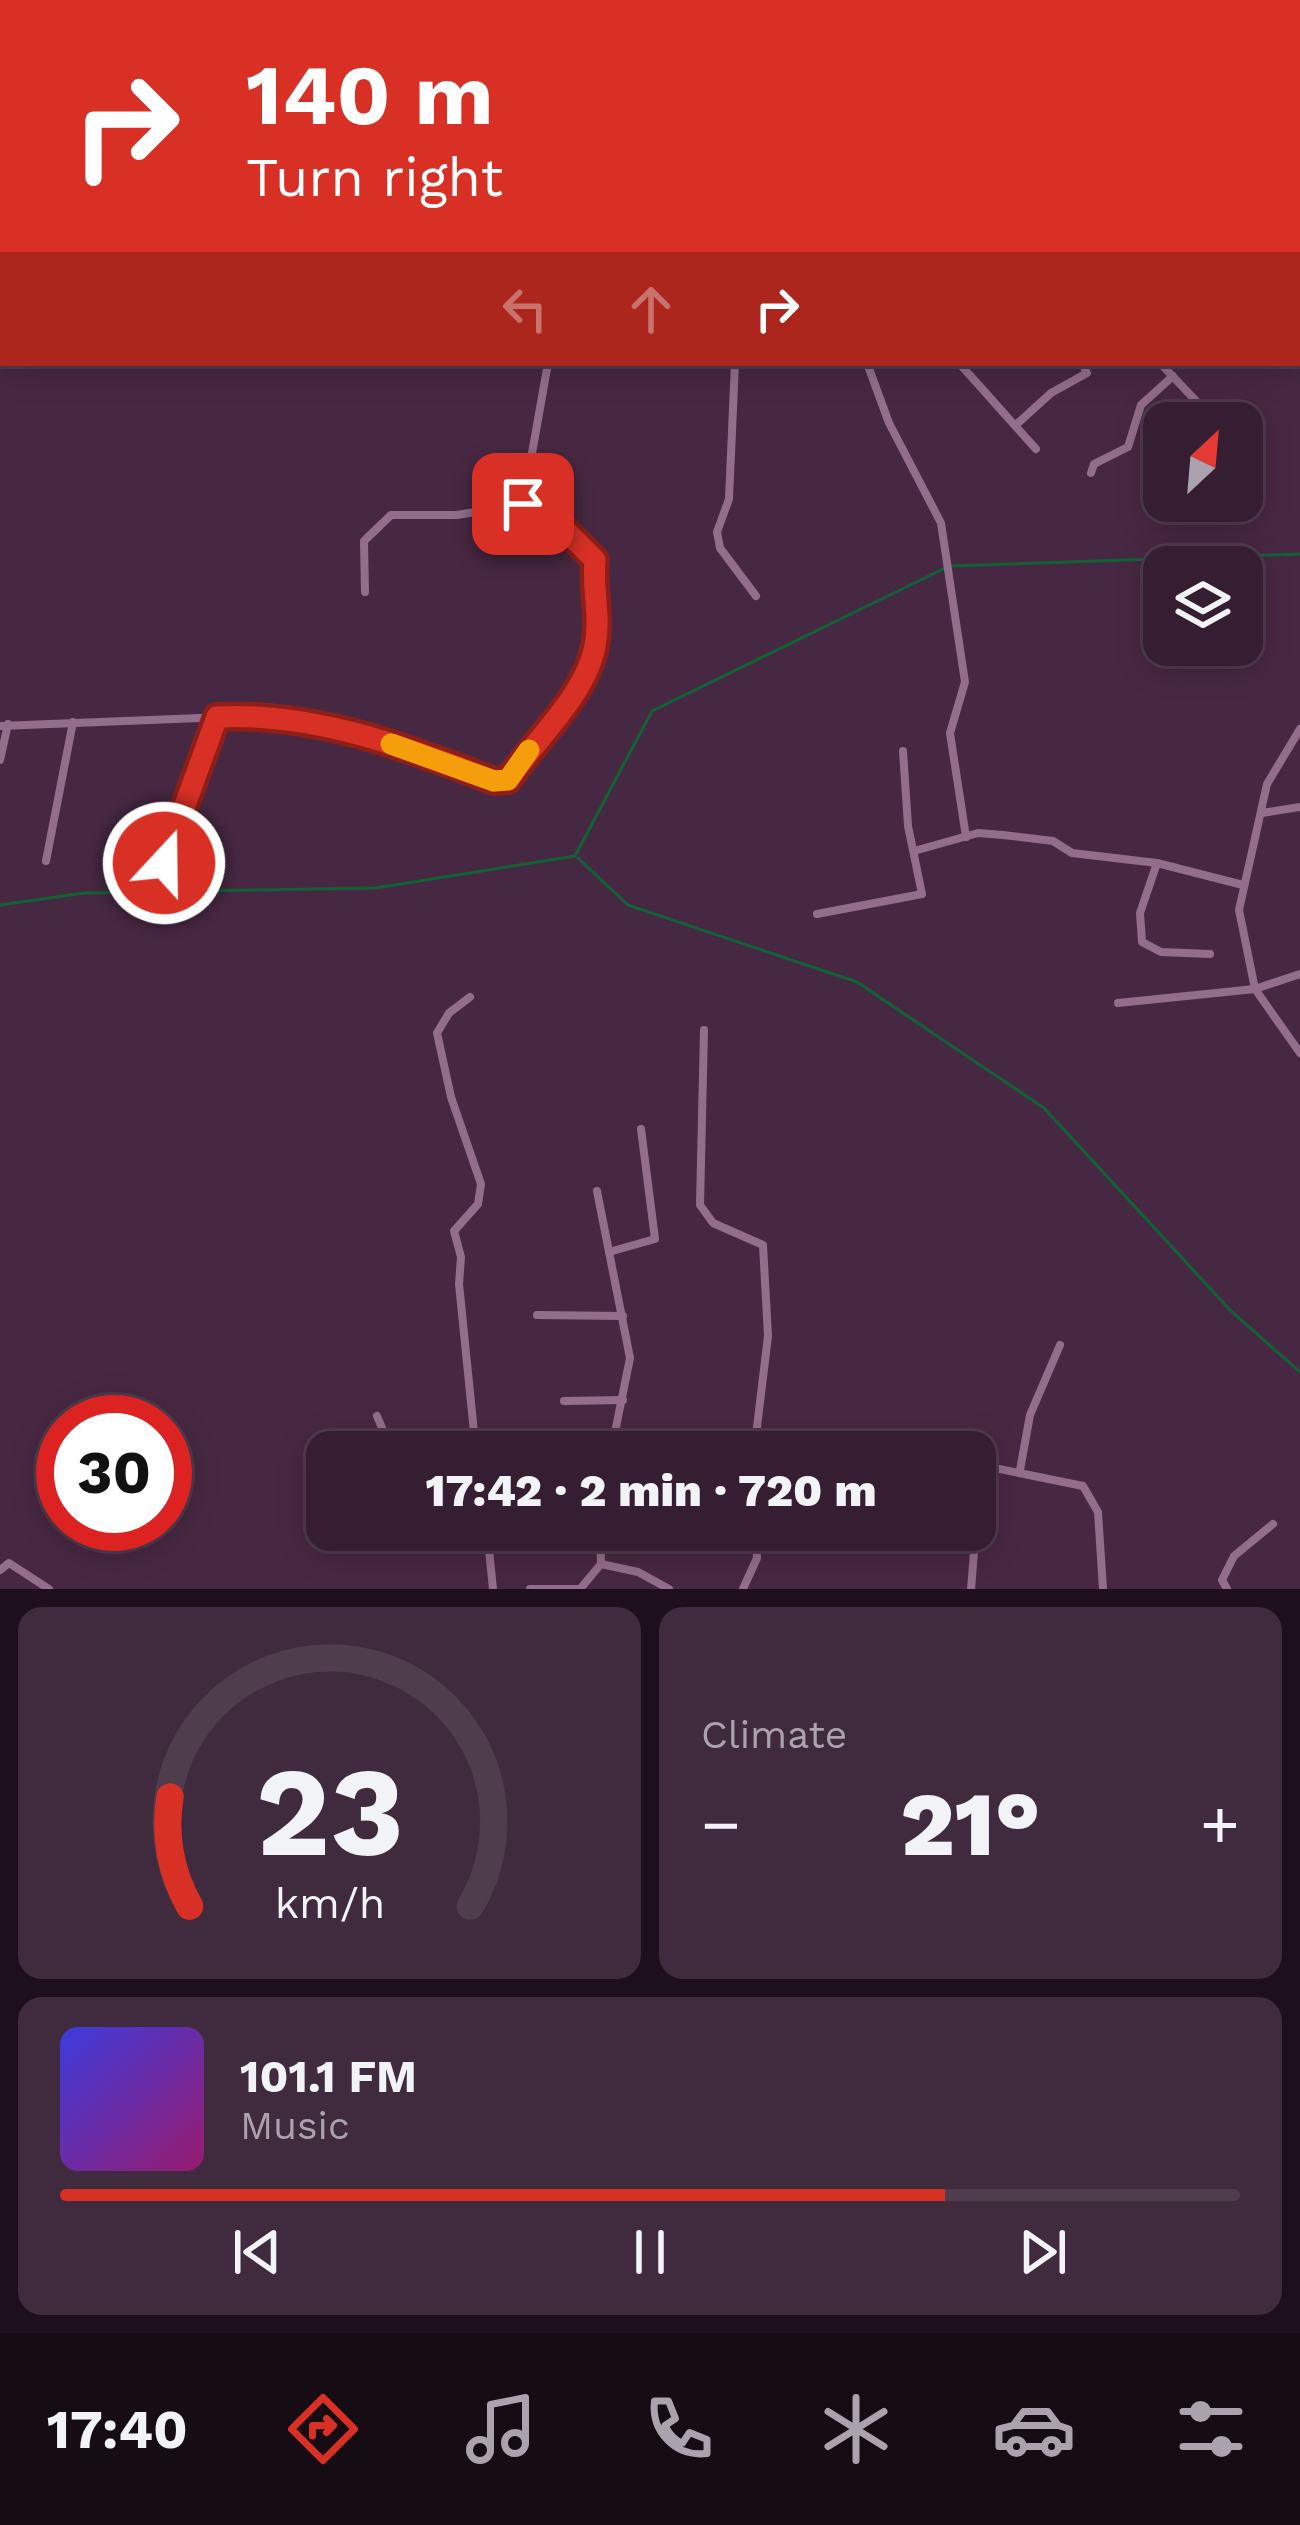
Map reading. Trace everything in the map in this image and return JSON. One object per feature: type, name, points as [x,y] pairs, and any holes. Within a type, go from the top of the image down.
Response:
[{"type":"street","points":[[0,760],[4,725],[267,714],[323,724],[494,781],[508,780],[595,649],[595,560],[564,529],[528,521],[523,504],[547,366]]},
{"type":"street","points":[[735,366],[729,499],[717,532],[720,548],[757,596]]},
{"type":"street","points":[[868,366],[889,423],[941,523],[965,682],[950,733],[966,837]]},
{"type":"street","points":[[962,366],[1018,423],[1036,449]]},
{"type":"street","points":[[1018,423],[1087,373],[1084,366]]},
{"type":"street","points":[[1163,366],[1197,402]]},
{"type":"street","points":[[1090,473],[1094,464],[1128,447],[1141,405],[1173,376]]},
{"type":"street","points":[[365,592],[364,541],[391,515],[457,515],[523,504]]},
{"type":"street","points":[[158,876],[217,717]]},
{"type":"street","points":[[46,861],[73,722]]},
{"type":"street","points":[[1298,1049],[1255,989],[1240,927],[1244,885],[1267,784],[1300,729]]},
{"type":"street","points":[[817,914],[922,894],[903,752]]},
{"type":"street","points":[[1262,813],[1300,807]]},
{"type":"street","points":[[914,851],[978,833],[1053,841],[1072,853],[1157,863],[1244,885]]},
{"type":"street","points":[[1157,863],[1140,913],[1142,942],[1161,952],[1210,954]]},
{"type":"street","points":[[1118,1003],[1255,989],[1300,974]]},
{"type":"street","points":[[470,997],[449,1013],[436,1034],[451,1097],[481,1184],[478,1204],[456,1226],[453,1236],[461,1256],[458,1284],[474,1431]]},
{"type":"street","points":[[704,1030],[700,1205],[713,1223],[763,1245],[769,1322],[756,1431]]},
{"type":"street","points":[[609,1252],[655,1239],[641,1129]]},
{"type":"street","points":[[597,1191],[630,1358],[616,1431]]},
{"type":"street","points":[[536,1316],[623,1316]]},
{"type":"street","points":[[1020,1471],[1030,1415],[1060,1345]]},
{"type":"street","points":[[564,1401],[623,1400]]},
{"type":"street","points":[[377,1416],[383,1431]]},
{"type":"street","points":[[996,1467],[1064,1478],[1092,1496],[1099,1511],[1103,1589]]},
{"type":"street","points":[[1227,1589],[1222,1571],[1226,1564],[1273,1524]]},
{"type":"street","points":[[489,1551],[494,1589]]},
{"type":"street","points":[[530,1589],[580,1589],[601,1564],[601,1551]]},
{"type":"street","points":[[743,1589],[757,1551]]},
{"type":"street","points":[[971,1589],[974,1552]]},
{"type":"street","points":[[0,1570],[9,1563],[49,1589]]},
{"type":"street","points":[[601,1564],[638,1572],[669,1589]]},
{"type":"waterway","points":[[952,566],[1300,554]]},
{"type":"waterway","points":[[0,905],[84,893],[376,888],[575,856],[652,711],[945,568]]},
{"type":"waterway","points":[[578,858],[628,905],[857,982],[1044,1108],[1230,1310],[1300,1372]]},
{"type":"slow traffic","points":[[391,744],[494,781],[508,780],[529,750]]},
{"type":"route","points":[[164,863],[217,717],[267,714],[323,724],[494,781],[508,780],[561,711],[583,673],[595,649],[597,618],[595,560],[564,529],[528,521],[523,504]]}]
